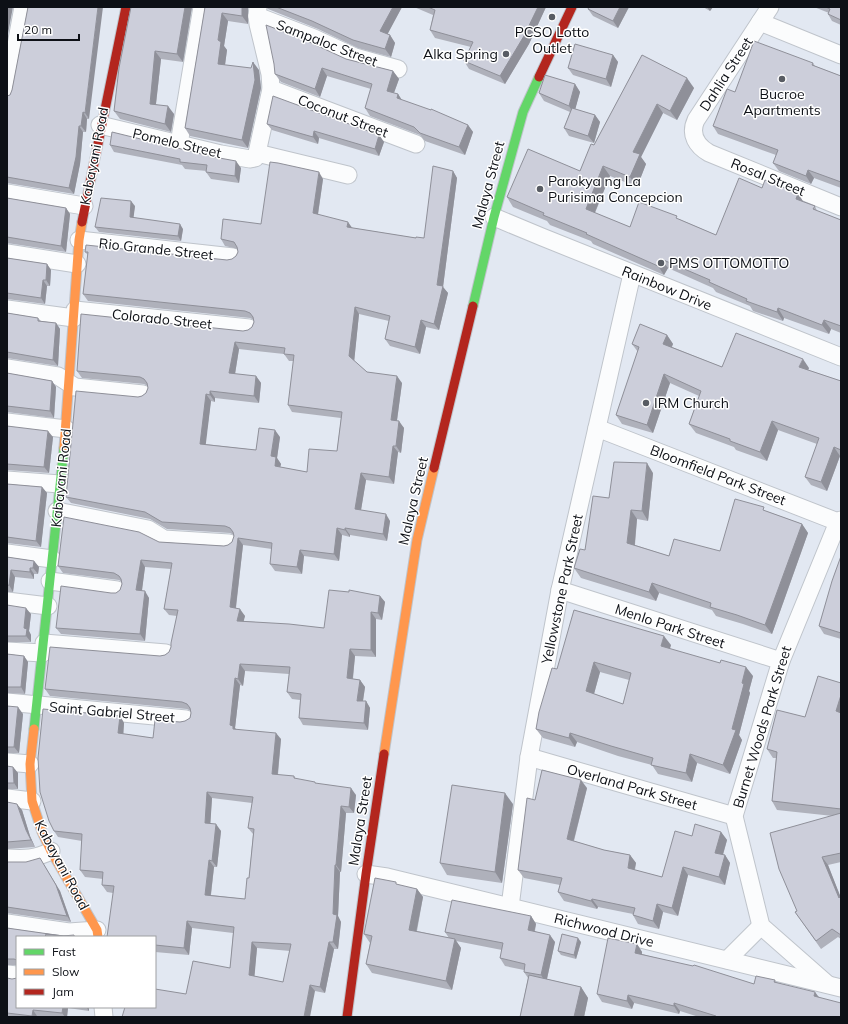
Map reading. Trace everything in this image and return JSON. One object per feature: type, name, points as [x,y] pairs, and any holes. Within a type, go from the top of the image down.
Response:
[{"type":"street","points":[[7,94],[23,7]]},
{"type":"street","name":"Kabayani Road","points":[[97,934],[51,851],[38,823],[32,801],[30,764],[66,429],[79,240],[100,125],[126,7]]},
{"type":"street","points":[[179,144],[202,7]]},
{"type":"street","name":"Dahlia Street","points":[[696,144],[693,133],[694,124],[770,7]]},
{"type":"street","name":"Malaya Street","points":[[347,1017],[366,874],[417,540],[494,217],[523,112],[569,8]]},
{"type":"street","points":[[256,155],[271,89],[270,74],[258,24],[258,11]]},
{"type":"street","name":"Sampaloc Street","points":[[258,11],[355,57],[398,69]]},
{"type":"street","points":[[760,22],[841,56]]},
{"type":"street","name":"Coconut Street","points":[[271,89],[416,144]]},
{"type":"street","name":"Pomelo Street","points":[[100,125],[243,158],[250,159],[256,155],[348,175]]},
{"type":"street","name":"Rosal Street","points":[[696,144],[709,153],[841,207]]},
{"type":"street","points":[[7,193],[84,206]]},
{"type":"street","name":"Rainbow Drive","points":[[494,217],[632,274],[841,357]]},
{"type":"street","name":"Rio Grande Street","points":[[79,240],[233,257]]},
{"type":"street","points":[[7,253],[77,264]]},
{"type":"street","name":"Yellowstone Park Street","points":[[510,907],[529,757],[560,590],[632,274]]},
{"type":"street","name":"Colorado Street","points":[[7,309],[249,328]]},
{"type":"street","points":[[7,368],[58,376],[75,387],[143,394]]},
{"type":"street","points":[[7,422],[66,429]]},
{"type":"street","name":"Bloomfield Park Street","points":[[597,428],[840,521]]},
{"type":"street","points":[[7,480],[60,484]]},
{"type":"street","points":[[57,511],[148,529],[164,539],[229,543]]},
{"type":"street","name":"Burnet Woods Park Street","points":[[761,926],[734,816],[781,661],[840,521]]},
{"type":"street","points":[[7,553],[52,559]]},
{"type":"street","points":[[50,581],[117,590]]},
{"type":"street","name":"Menlo Park Street","points":[[560,590],[781,661]]},
{"type":"street","points":[[7,601],[48,606]]},
{"type":"street","points":[[7,650],[43,648],[166,653]]},
{"type":"street","name":"Saint Gabriel Street","points":[[7,702],[186,719]]},
{"type":"street","name":"Overland Park Street","points":[[529,757],[734,816]]},
{"type":"street","points":[[7,762],[30,764]]},
{"type":"street","points":[[7,798],[32,801]]},
{"type":"street","points":[[7,858],[22,859],[39,857],[51,851]]},
{"type":"street","name":"Richwood Drive","points":[[366,874],[387,877],[834,986]]},
{"type":"street","points":[[7,923],[69,932],[97,934]]},
{"type":"street","points":[[727,960],[761,926],[834,986]]},
{"type":"building","points":[[28,7],[98,7],[85,113],[83,112],[81,126],[79,126],[76,157],[69,188],[7,177],[7,96],[10,95],[12,90]]},
{"type":"building","points":[[131,7],[185,7],[177,54],[155,51],[150,104],[168,106],[165,124],[114,111],[119,68]]},
{"type":"building","points":[[205,7],[242,7],[242,16],[222,13],[218,40],[221,42],[218,64],[251,68],[253,62],[255,80],[242,140],[185,128]]},
{"type":"building","points":[[276,7],[393,7],[380,31],[390,35],[385,49],[353,40],[312,21]]},
{"type":"building","points":[[428,7],[538,7],[524,36],[500,76],[464,61],[473,42],[430,30],[435,10]]},
{"type":"building","points":[[589,7],[620,7],[613,21],[588,9]]},
{"type":"building","points":[[826,7],[841,7],[841,20],[828,14],[830,9]]},
{"type":"building","points":[[266,25],[305,40],[346,59],[393,71],[387,91],[398,94],[397,98],[431,109],[468,125],[459,147],[420,133],[414,127],[365,108],[372,84],[322,68],[315,89],[275,74]]},
{"type":"building","points":[[754,41],[813,63],[812,65],[841,76],[841,182],[808,170],[806,176],[773,163],[778,150],[713,126],[727,89],[735,92]]},
{"type":"building","points":[[575,44],[613,55],[606,79],[568,68]]},
{"type":"building","points":[[642,55],[687,78],[670,111],[657,104],[633,152],[640,154],[630,177],[603,166],[586,209],[630,227],[639,202],[677,216],[676,218],[716,235],[739,178],[762,188],[765,180],[798,193],[796,199],[815,206],[813,209],[841,220],[841,326],[824,320],[822,325],[778,308],[777,312],[746,301],[747,299],[709,282],[710,280],[661,259],[658,266],[586,234],[587,233],[543,215],[544,213],[507,197],[528,149],[580,171],[591,144],[594,145]]},
{"type":"building","points":[[545,75],[575,84],[569,106],[539,93]]},
{"type":"building","points":[[273,96],[379,135],[375,149],[314,131],[313,137],[267,124]]},
{"type":"building","points":[[572,108],[595,115],[588,136],[564,128]]},
{"type":"building","points":[[112,132],[236,161],[235,176],[206,172],[207,165],[180,162],[180,159],[110,145]]},
{"type":"building","points":[[270,162],[319,172],[313,213],[348,222],[347,227],[424,238],[433,166],[453,171],[437,285],[443,286],[434,324],[421,320],[415,347],[385,339],[390,316],[355,307],[349,356],[367,372],[397,376],[391,420],[399,421],[396,446],[393,446],[389,477],[361,473],[355,509],[386,514],[383,534],[337,528],[334,554],[300,550],[297,567],[270,564],[272,543],[238,538],[230,607],[240,609],[237,621],[324,628],[329,590],[349,592],[349,590],[380,596],[378,613],[371,612],[371,650],[350,649],[347,678],[360,680],[357,701],[366,701],[364,723],[299,718],[301,694],[287,692],[290,667],[240,664],[238,679],[235,678],[230,725],[233,726],[233,729],[276,733],[272,774],[294,776],[294,778],[315,783],[351,788],[349,807],[341,806],[335,865],[333,914],[337,915],[333,942],[329,942],[320,987],[310,985],[304,1017],[122,1017],[125,1008],[156,1008],[156,989],[186,994],[193,961],[230,968],[234,927],[187,921],[184,948],[156,945],[156,936],[107,936],[114,886],[102,885],[103,872],[80,870],[82,834],[54,831],[49,821],[40,792],[38,758],[43,709],[120,716],[118,733],[153,738],[155,720],[180,722],[190,718],[191,713],[187,704],[182,702],[45,689],[50,647],[160,656],[165,655],[169,652],[171,647],[178,610],[164,609],[172,563],[141,560],[136,590],[145,591],[140,634],[56,628],[61,586],[116,593],[120,590],[122,584],[119,576],[114,573],[58,566],[64,517],[139,532],[159,542],[224,546],[232,542],[234,536],[230,528],[225,526],[162,522],[145,512],[66,497],[76,391],[138,397],[146,393],[148,388],[147,383],[140,377],[77,371],[81,314],[243,331],[252,327],[254,322],[250,313],[245,311],[83,294],[88,252],[85,252],[86,245],[227,260],[232,259],[238,252],[237,247],[234,242],[221,239],[223,219],[261,224]],"holes":[[[235,342],[285,348],[284,354],[294,355],[288,405],[342,412],[337,451],[309,449],[307,472],[275,466],[276,457],[271,456],[275,430],[259,428],[256,450],[200,444],[206,394],[210,395],[210,391],[254,396],[256,376],[229,373]],[[207,792],[253,797],[248,828],[254,829],[249,878],[247,878],[245,899],[205,895],[209,860],[212,861],[216,824],[205,823]],[[252,942],[291,944],[283,982],[249,975]]]},
{"type":"building","points":[[7,198],[66,208],[61,246],[7,237]]},
{"type":"building","points":[[101,198],[131,201],[130,217],[180,224],[178,236],[95,227]]},
{"type":"building","points":[[7,258],[47,264],[46,280],[43,280],[41,298],[7,293]]},
{"type":"building","points":[[7,313],[38,318],[38,321],[56,323],[53,360],[7,352]]},
{"type":"building","points":[[640,324],[667,335],[663,344],[722,367],[736,333],[803,359],[799,367],[841,381],[841,450],[834,447],[821,482],[805,477],[819,438],[772,421],[760,452],[730,441],[730,439],[689,424],[701,391],[664,374],[647,425],[616,415],[639,347],[632,344]]},
{"type":"building","points":[[7,373],[52,381],[50,411],[7,406]]},
{"type":"building","points":[[7,426],[48,431],[44,467],[7,464]]},
{"type":"building","points":[[614,462],[647,463],[642,511],[631,510],[627,543],[669,556],[674,539],[720,551],[735,499],[764,507],[763,510],[802,524],[765,625],[710,607],[711,603],[652,583],[649,592],[574,568],[580,549],[585,550],[593,496],[609,498]]},
{"type":"building","points":[[7,484],[42,487],[36,541],[7,537]]},
{"type":"building","points":[[841,556],[841,633],[819,626]]},
{"type":"building","points":[[7,557],[34,561],[33,568],[30,568],[30,572],[11,570],[9,585],[7,586]]},
{"type":"building","points":[[7,605],[26,608],[24,628],[27,629],[26,636],[7,636]]},
{"type":"building","points":[[574,610],[664,636],[661,646],[720,663],[721,660],[746,667],[742,683],[744,684],[732,729],[736,730],[723,765],[690,754],[686,773],[651,765],[653,758],[570,733],[569,738],[536,729],[539,712],[552,668],[557,669]],"holes":[[[594,662],[631,673],[623,704],[586,691]]]},
{"type":"building","points":[[7,654],[24,656],[21,687],[7,687]]},
{"type":"building","points":[[818,676],[841,683],[841,695],[836,711],[841,713],[841,809],[772,801],[777,752],[767,749],[777,710],[805,717]]},
{"type":"building","points":[[7,706],[18,707],[14,747],[7,747]]},
{"type":"building","points":[[7,766],[13,767],[14,783],[7,783]]},
{"type":"building","points":[[542,770],[581,780],[567,839],[604,850],[630,855],[628,868],[662,877],[675,831],[692,836],[695,824],[721,832],[715,853],[725,855],[719,877],[683,867],[672,908],[657,904],[653,921],[633,915],[635,908],[592,899],[591,901],[558,892],[562,878],[518,870],[527,798],[535,800]]},
{"type":"building","points":[[452,785],[505,793],[495,872],[440,863]]},
{"type":"building","points":[[7,802],[17,804],[31,840],[7,842]]},
{"type":"building","points":[[841,813],[841,853],[822,857],[839,898],[841,895],[841,935],[832,929],[816,941],[795,912],[797,911],[779,869],[770,833]]},
{"type":"building","points":[[40,858],[56,885],[67,916],[7,907],[7,862],[26,862]]},
{"type":"building","points":[[375,878],[396,882],[396,884],[417,889],[409,930],[455,939],[446,981],[366,964],[372,936],[364,934]]},
{"type":"building","points":[[452,900],[531,916],[528,930],[550,935],[541,975],[524,972],[525,964],[500,958],[503,943],[445,932]]},
{"type":"building","points":[[7,928],[58,935],[46,934],[45,936],[16,936],[16,960],[7,959]]},
{"type":"building","points":[[562,934],[578,938],[574,955],[558,951]]},
{"type":"building","points":[[608,938],[637,944],[635,953],[694,965],[754,984],[756,976],[815,992],[814,996],[841,1003],[841,1017],[716,1017],[674,1003],[674,1006],[628,995],[627,1001],[597,994]]},
{"type":"building","points":[[529,975],[581,987],[574,1017],[520,1017]]},
{"type":"building","points":[[7,978],[16,978],[16,1008],[63,1008],[62,1013],[33,1010],[32,1016],[7,1013]]},
{"type":"traffic: fast","points":[[473,306],[494,217],[523,112],[539,77]]},
{"type":"traffic: fast","points":[[34,729],[64,448]]},
{"type":"traffic: slow","points":[[64,448],[79,240],[82,222]]},
{"type":"traffic: slow","points":[[384,754],[417,540],[434,468]]},
{"type":"traffic: slow","points":[[34,729],[30,764],[32,801],[42,832],[51,851],[97,930],[98,936]]},
{"type":"traffic: jam","points":[[82,222],[126,7]]},
{"type":"traffic: jam","points":[[539,77],[572,7]]},
{"type":"traffic: jam","points":[[434,468],[473,306]]},
{"type":"traffic: jam","points":[[347,1017],[384,754]]},
{"type":"place","name":"PCSO Lotto Outlet","points":[[552,17]]},
{"type":"place","name":"Alka Spring","points":[[506,54]]},
{"type":"place","name":"Bucroe Apartments","points":[[782,79]]},
{"type":"place","name":"Parokya ng La Purisima Concepcion","points":[[540,189]]},
{"type":"place","name":"PMS OTTOMOTTO","points":[[661,263]]},
{"type":"place","name":"IRM Church","points":[[646,403]]}]
